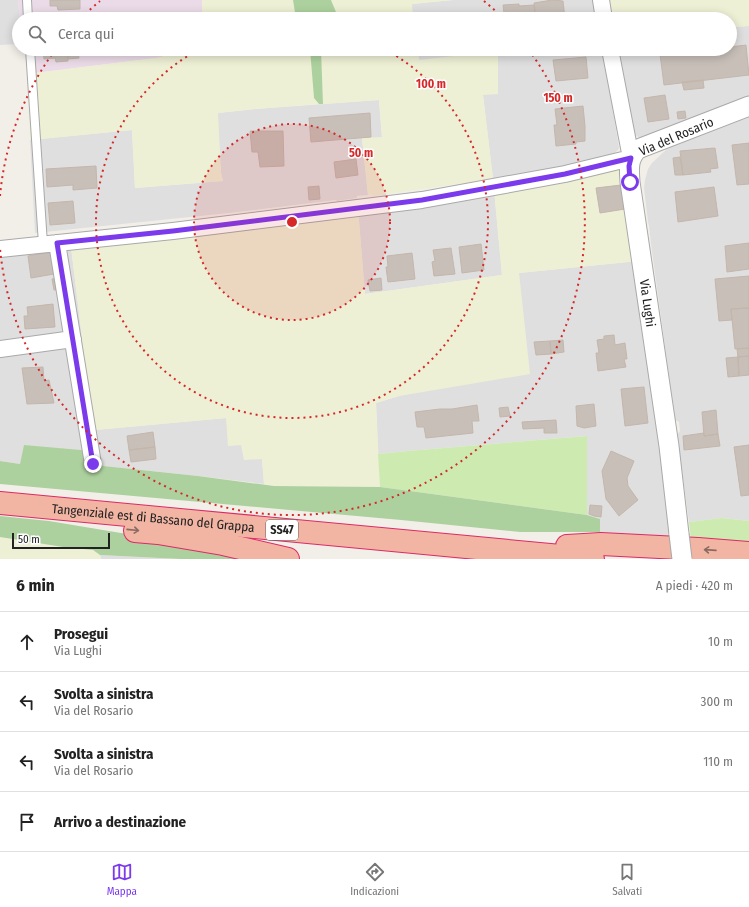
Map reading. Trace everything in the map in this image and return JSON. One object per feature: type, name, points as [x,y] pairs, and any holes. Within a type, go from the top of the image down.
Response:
[{"type":"highway","name":"Tangenziale est di Bassano del Grappa","points":[[0,503],[593,559]]},
{"type":"highway","points":[[56,508],[105,527],[158,533],[223,544],[288,559]]},
{"type":"highway","points":[[508,551],[601,544],[749,553]]},
{"type":"street","points":[[601,0],[603,12]]},
{"type":"street","name":"Via Lughi","points":[[611,56],[631,158],[629,166],[630,178],[669,446],[682,559]]},
{"type":"street","name":"Via del Rosario","points":[[0,249],[181,230],[422,200],[565,174],[631,158],[638,149],[749,106]]},
{"type":"street","points":[[50,244],[73,339],[93,464]]},
{"type":"street","points":[[0,349],[73,339]]},
{"type":"lane","points":[[27,0],[28,12]]},
{"type":"lane","points":[[31,56],[50,244]]},
{"type":"shaded area","points":[[0,0],[18,0],[19,12],[12,12],[12,44],[0,45]]},
{"type":"shaded area","points":[[18,0],[202,0],[202,12],[19,12]]},
{"type":"shaded area","points":[[453,0],[595,0],[596,12],[412,12],[411,4]]},
{"type":"shaded area","points":[[749,26],[749,101],[642,138],[638,137],[632,132],[619,56],[737,56],[737,27]]},
{"type":"shaded area","points":[[26,56],[165,56],[27,74]]},
{"type":"shaded area","points":[[418,56],[604,56],[619,148],[610,157],[603,161],[493,179],[483,95],[419,60]]},
{"type":"shaded area","points":[[379,100],[382,138],[362,138],[368,195],[337,201],[35,233],[30,140],[132,130],[135,188],[223,181],[221,173],[217,113]]},
{"type":"shaded area","points":[[749,113],[749,521],[722,518],[689,522],[677,435],[680,431],[679,422],[675,420],[648,222],[644,188],[645,180],[648,169],[652,163],[667,149],[702,131]]},
{"type":"shaded area","points":[[494,189],[502,275],[365,294],[358,209]]},
{"type":"shaded area","points":[[70,239],[90,403],[95,430],[226,418],[241,445],[262,459],[264,484],[93,465],[25,445],[20,464],[0,461],[0,249]]},
{"type":"shaded area","points":[[638,261],[674,539],[600,532],[600,519],[587,515],[587,436],[378,454],[376,403],[399,396],[519,273]]},
{"type":"shaded area","points":[[100,555],[180,559],[101,559]]},
{"type":"green space","points":[[202,0],[293,0],[295,12],[202,12]]},
{"type":"green space","points":[[293,0],[331,0],[336,12],[320,12],[295,12]]},
{"type":"green space","points":[[331,0],[453,0],[412,4],[413,12],[336,12]]},
{"type":"green space","points":[[610,0],[749,0],[749,26],[737,27],[737,12],[612,12]]},
{"type":"green space","points":[[165,56],[311,56],[314,98],[319,104],[218,113],[221,173],[223,181],[135,188],[132,130],[30,140],[27,74]]},
{"type":"green space","points":[[311,56],[321,56],[323,104],[319,104],[314,98]]},
{"type":"green space","points":[[321,56],[418,56],[419,60],[454,56],[498,56],[498,94],[483,95],[493,179],[373,196],[371,194],[368,195],[362,138],[382,137],[379,100],[323,104]]},
{"type":"green space","points":[[622,166],[638,261],[519,273],[530,374],[399,396],[376,403],[380,487],[274,486],[264,484],[262,459],[244,460],[241,445],[228,446],[226,418],[95,430],[90,403],[70,239],[358,209],[365,294],[502,275],[494,189]]},
{"type":"green space","points":[[587,436],[587,515],[380,487],[378,454]]},
{"type":"green space","points":[[24,445],[92,451],[94,465],[274,486],[380,487],[587,515],[600,519],[600,532],[520,532],[0,484],[0,461],[20,464]]},
{"type":"green space","points":[[0,516],[49,521],[121,533],[213,545],[279,559],[180,559],[100,555],[93,550],[0,537]]},
{"type":"green space","points":[[722,518],[749,521],[749,545],[691,540],[689,522]]},
{"type":"green space","points":[[0,537],[93,550],[100,555],[101,559],[0,559]]},
{"type":"building","points":[[50,0],[80,0],[80,9],[58,10],[57,6],[50,6]]},
{"type":"building","points":[[552,0],[563,1],[564,12],[535,12],[534,3]]},
{"type":"building","points":[[503,5],[534,5],[535,12],[504,12]]},
{"type":"building","points":[[746,45],[749,75],[664,85],[660,56],[737,56],[737,46]]},
{"type":"building","points":[[44,56],[68,56],[68,61],[56,62],[55,58],[44,59]]},
{"type":"building","points":[[68,56],[79,56],[79,58],[68,59]]},
{"type":"building","points":[[586,57],[588,78],[556,81],[553,60]]},
{"type":"building","points":[[703,80],[704,88],[684,90],[682,82]]},
{"type":"building","points":[[665,95],[669,119],[648,122],[644,98]]},
{"type":"building","points":[[583,106],[585,141],[576,142],[576,144],[556,146],[554,125],[557,125],[555,109]]},
{"type":"building","points":[[685,111],[686,118],[678,119],[677,112]]},
{"type":"building","points":[[370,113],[371,137],[311,142],[309,118]]},
{"type":"building","points":[[250,131],[283,131],[284,166],[260,167],[258,152],[252,152]]},
{"type":"building","points":[[749,143],[749,184],[737,185],[732,145]]},
{"type":"building","points":[[715,148],[718,168],[710,169],[711,172],[683,175],[680,151]]},
{"type":"building","points":[[680,157],[683,175],[675,175],[673,158]]},
{"type":"building","points":[[356,159],[358,175],[336,178],[334,162]]},
{"type":"building","points":[[96,166],[97,188],[73,190],[73,185],[47,187],[46,169]]},
{"type":"building","points":[[621,185],[625,209],[600,213],[596,188]]},
{"type":"building","points":[[319,186],[320,199],[309,200],[308,187]]},
{"type":"building","points":[[714,187],[718,216],[678,222],[675,192]]},
{"type":"building","points":[[73,201],[75,223],[50,225],[48,203]]},
{"type":"building","points":[[749,243],[749,269],[727,272],[725,246]]},
{"type":"building","points":[[481,244],[484,270],[462,273],[459,247]]},
{"type":"building","points":[[451,248],[455,274],[434,276],[432,262],[435,261],[433,250]]},
{"type":"building","points":[[51,252],[54,274],[31,278],[28,256]]},
{"type":"building","points":[[412,253],[415,279],[388,282],[386,267],[388,267],[387,256]]},
{"type":"building","points":[[749,276],[749,308],[731,309],[732,320],[719,321],[715,279]]},
{"type":"building","points":[[58,278],[60,290],[54,290],[52,279]]},
{"type":"building","points":[[381,278],[382,290],[370,291],[368,280]]},
{"type":"building","points":[[53,304],[55,327],[25,329],[24,316],[28,316],[27,307]]},
{"type":"building","points":[[749,308],[749,348],[735,349],[731,309]]},
{"type":"building","points":[[614,335],[615,345],[625,343],[627,359],[624,359],[626,367],[598,371],[596,353],[599,353],[597,340],[604,339],[604,336]]},
{"type":"building","points":[[563,340],[564,352],[551,354],[550,341]]},
{"type":"building","points":[[550,341],[551,354],[536,355],[534,342]]},
{"type":"building","points":[[749,348],[749,356],[738,357],[737,349]]},
{"type":"building","points":[[749,356],[749,375],[739,376],[738,357]]},
{"type":"building","points":[[738,357],[739,376],[728,377],[726,358]]},
{"type":"building","points":[[43,367],[44,381],[49,380],[54,403],[27,404],[22,368]]},
{"type":"building","points":[[644,387],[648,423],[625,426],[621,389]]},
{"type":"building","points":[[594,404],[596,426],[584,428],[577,426],[576,406]]},
{"type":"building","points":[[477,405],[479,421],[472,421],[473,433],[426,438],[424,427],[417,427],[415,412]]},
{"type":"building","points":[[508,407],[510,416],[500,417],[499,408]]},
{"type":"building","points":[[716,410],[718,434],[704,436],[702,412]]},
{"type":"building","points":[[556,420],[557,433],[544,433],[544,428],[523,429],[522,422]]},
{"type":"building","points":[[153,432],[155,447],[129,450],[127,436]]},
{"type":"building","points":[[704,433],[704,436],[718,434],[720,446],[684,450],[683,436]]},
{"type":"building","points":[[749,445],[749,495],[741,496],[734,447]]},
{"type":"building","points":[[155,447],[156,459],[131,462],[129,450]]},
{"type":"building","points":[[611,451],[634,461],[627,478],[628,486],[638,500],[619,516],[606,499],[602,471]]},
{"type":"building","points":[[590,505],[602,506],[601,517],[589,514]]},
{"type":"route","points":[[93,464],[57,243],[173,231],[422,200],[565,174],[631,158],[629,166],[630,182]]}]
